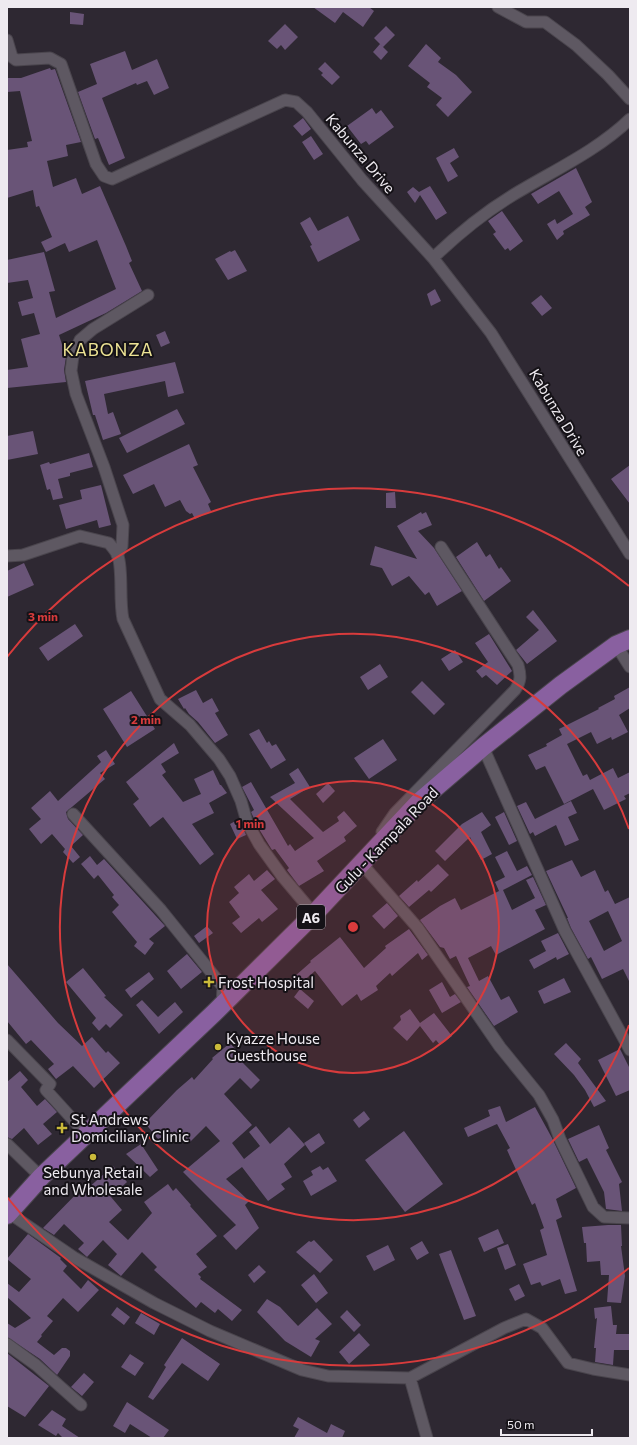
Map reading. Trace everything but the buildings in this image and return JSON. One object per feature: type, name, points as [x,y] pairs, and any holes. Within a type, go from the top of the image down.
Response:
[{"type":"main road","name":"Gulu - Kampala Road","points":[[8,1214],[41,1177],[222,1005],[314,914],[420,801],[483,747],[561,685],[623,642]]},
{"type":"street","points":[[498,7],[526,22],[545,22],[576,45],[608,75],[630,99]]},
{"type":"street","name":"Kabunza Drive","points":[[7,40],[12,57],[16,60],[50,58],[61,64],[96,164],[104,176],[112,179],[285,100],[296,102],[331,140],[362,180],[433,258],[491,333],[511,362],[630,554]]},
{"type":"street","points":[[433,258],[455,236],[482,215],[607,139],[630,119]]},
{"type":"street","points":[[117,555],[122,546],[123,525],[104,467],[76,394],[71,371],[72,356],[80,340],[148,295]]},
{"type":"street","points":[[7,556],[23,555],[80,536],[109,543],[117,555],[119,562],[120,605],[123,619],[160,699],[190,725],[219,759],[230,776],[241,801],[247,822],[259,844],[282,876],[314,914]]},
{"type":"street","points":[[440,547],[518,665],[521,674],[520,683],[515,690],[395,813],[378,838],[367,858],[500,1047],[539,1095],[553,1120],[560,1139],[593,1207],[604,1218],[630,1218]]},
{"type":"street","points":[[623,642],[630,667]]},
{"type":"street","points":[[483,747],[565,931],[630,1050]]},
{"type":"street","points":[[73,814],[161,910],[223,987],[222,1005]]},
{"type":"street","points":[[7,1040],[50,1084],[46,1090],[86,1134]]},
{"type":"street","points":[[7,1144],[41,1177]]},
{"type":"street","points":[[8,1214],[75,1258],[154,1303],[210,1331],[302,1370],[328,1376],[410,1378],[504,1328],[526,1319],[542,1328],[568,1363],[630,1376]]},
{"type":"street","points":[[7,1344],[36,1365],[82,1405]]},
{"type":"street","points":[[410,1378],[427,1438]]},
{"type":"place","name":"Frost Hospital","points":[[209,982]]},
{"type":"place","name":"Kyazze House Guesthouse","points":[[218,1047]]},
{"type":"place","name":"St Andrews Domiciliary Clinic","points":[[62,1128]]},
{"type":"place","name":"Sebunya Retail and Wholesale","points":[[93,1157]]},
{"type":"district","name":"KABONZA","points":[[108,349]]}]
